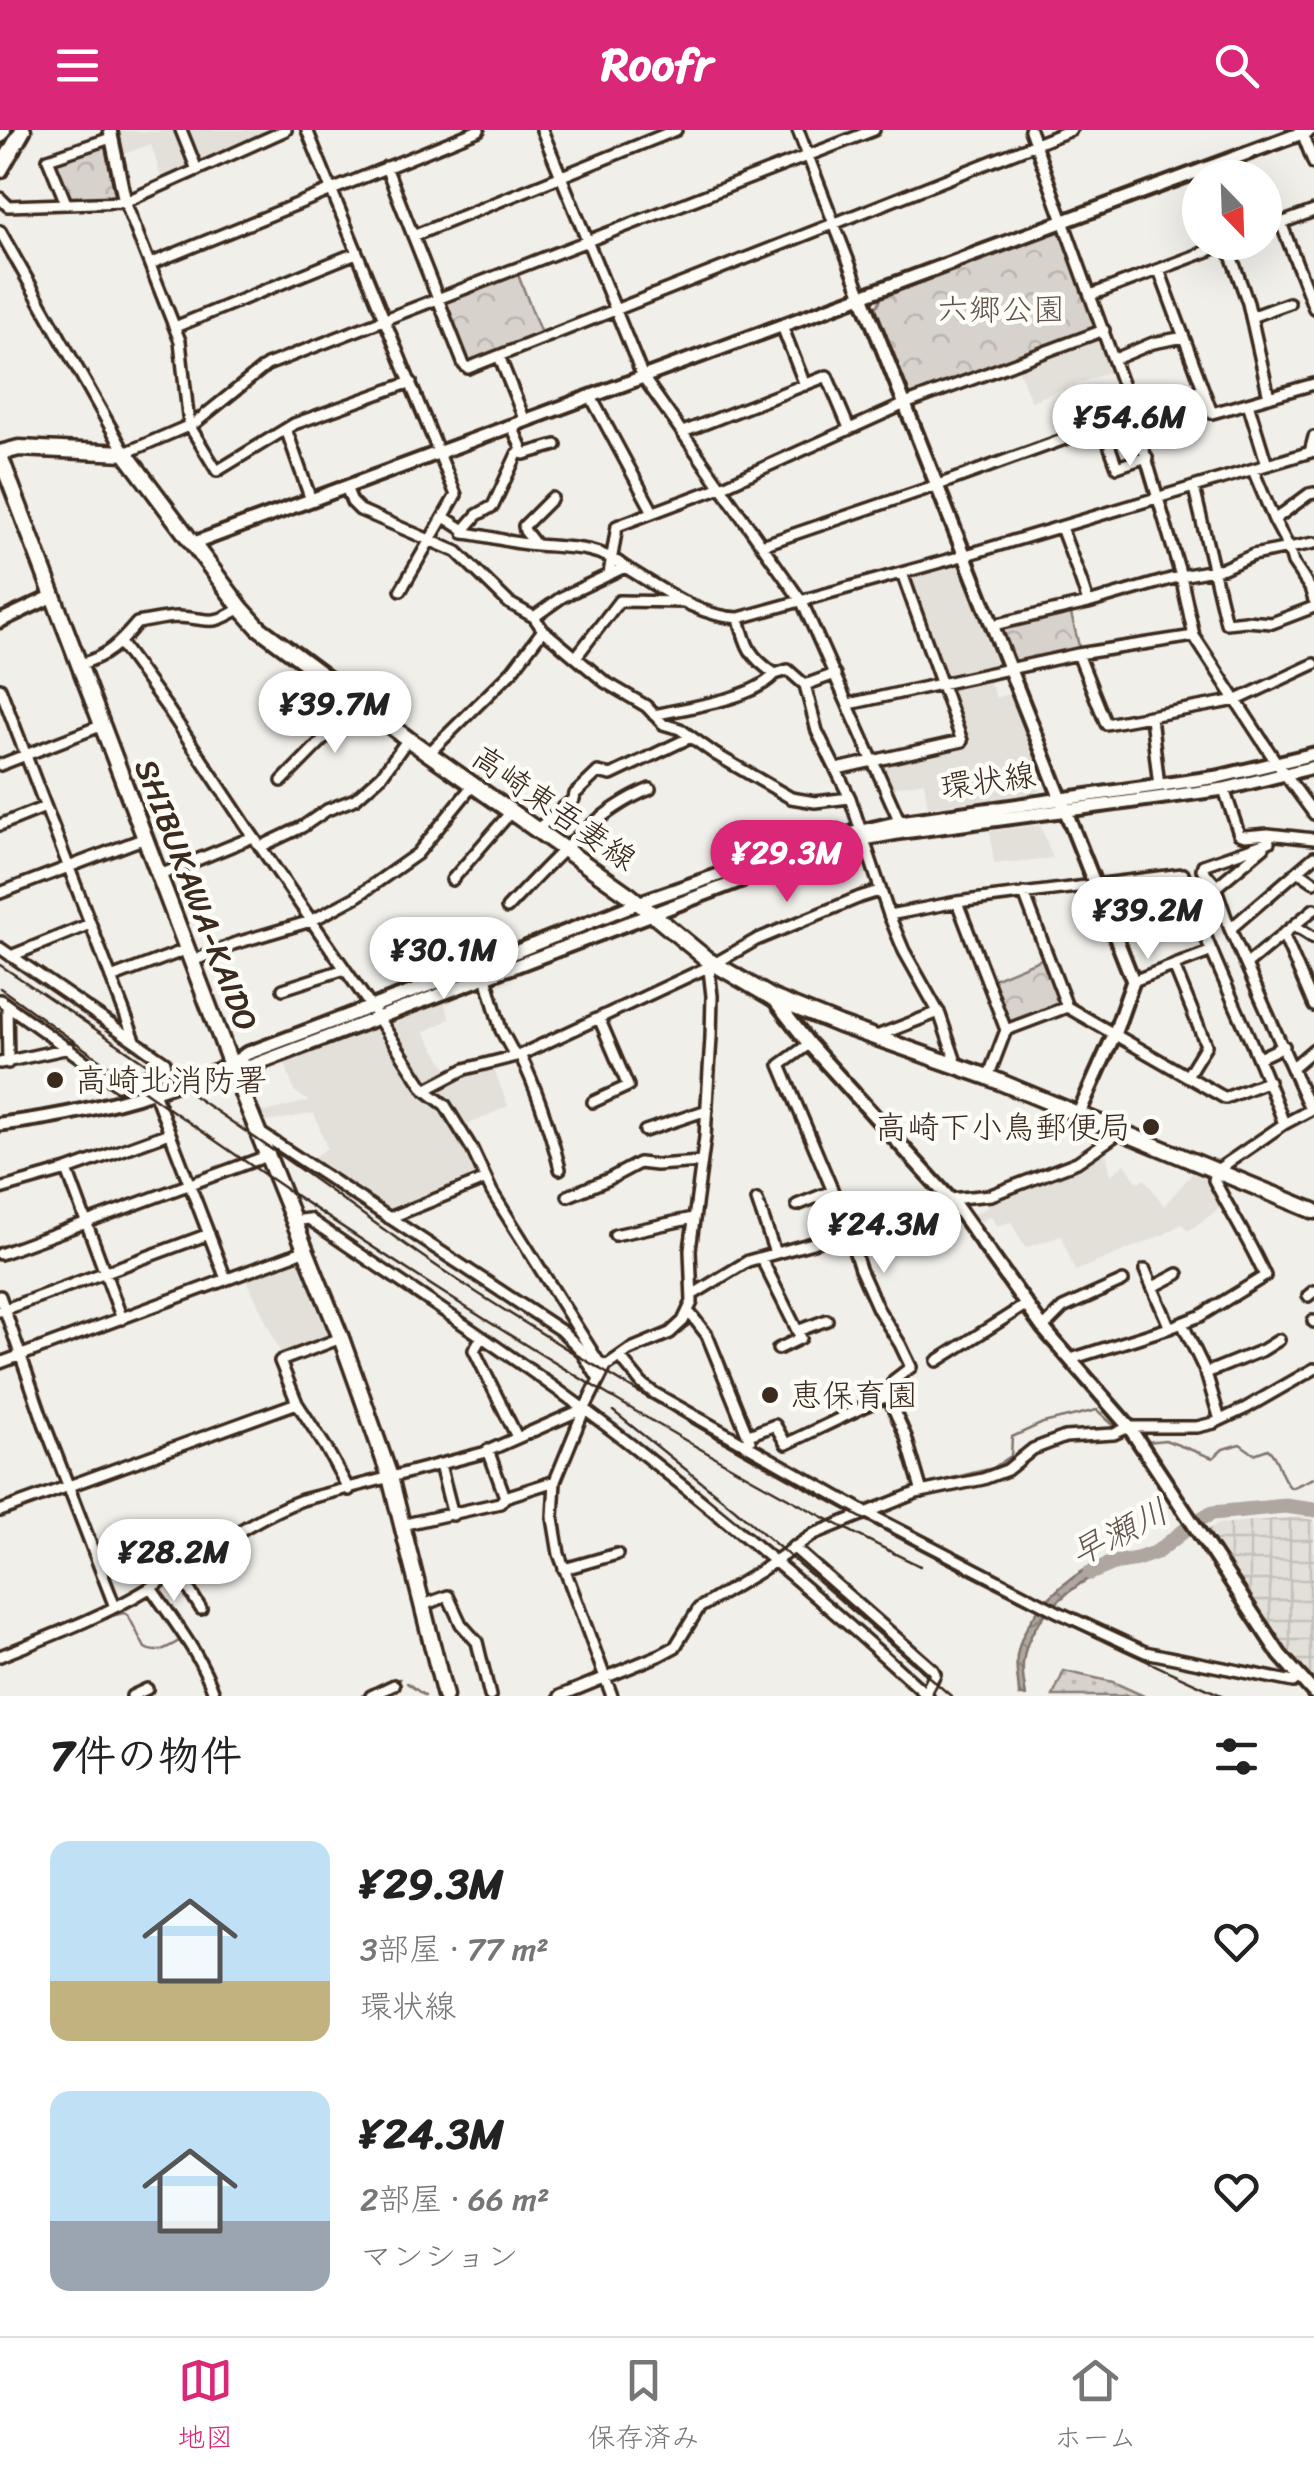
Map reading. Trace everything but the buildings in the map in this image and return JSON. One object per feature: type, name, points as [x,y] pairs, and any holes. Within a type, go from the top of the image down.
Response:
[{"type":"main road","points":[[0,170],[22,130]]},
{"type":"main road","points":[[0,454],[19,448],[125,453]]},
{"type":"main road","name":"高崎東吾妻線","points":[[125,453],[259,628],[644,908],[710,964],[772,998],[988,1077],[1314,1211]]},
{"type":"main road","name":"SHIBUKAWA-KAIDO","points":[[0,454],[231,1065],[341,1338],[390,1477],[445,1696]]},
{"type":"street","points":[[181,130],[197,170]]},
{"type":"street","points":[[0,198],[8,206],[125,202],[286,130]]},
{"type":"street","points":[[307,130],[456,495],[401,590]]},
{"type":"street","points":[[150,264],[386,168],[458,134],[479,130]]},
{"type":"street","points":[[542,130],[643,377],[802,602],[900,822]]},
{"type":"street","points":[[413,236],[676,130]]},
{"type":"street","points":[[798,130],[1133,982],[1079,1113]]},
{"type":"street","points":[[0,231],[125,453],[195,423],[266,366],[874,130]]},
{"type":"street","points":[[1030,130],[1133,414],[1181,576],[1194,636],[1314,814]]},
{"type":"street","points":[[386,168],[468,368],[1071,130]]},
{"type":"street","points":[[192,544],[1304,131],[1314,164]]},
{"type":"street","points":[[66,202],[48,159],[110,134],[125,202],[180,341],[190,425],[218,470],[294,424],[411,382]]},
{"type":"street","points":[[1282,223],[1314,211]]},
{"type":"street","points":[[1282,226],[1314,308]]},
{"type":"street","points":[[175,327],[356,253]]},
{"type":"street","points":[[1091,295],[1185,260]]},
{"type":"street","points":[[1234,260],[1270,397]]},
{"type":"street","points":[[1159,270],[1212,413],[1314,384]]},
{"type":"street","points":[[1251,317],[1289,304]]},
{"type":"street","points":[[782,326],[805,385]]},
{"type":"street","points":[[609,574],[616,526],[721,487],[906,404],[1104,330]]},
{"type":"street","points":[[1115,359],[1184,338]]},
{"type":"street","points":[[499,356],[522,452]]},
{"type":"street","points":[[683,432],[827,376],[849,428]]},
{"type":"street","points":[[762,546],[1203,389]]},
{"type":"street","points":[[591,397],[653,512]]},
{"type":"street","points":[[1248,404],[1267,465]]},
{"type":"street","points":[[1102,425],[1117,467],[1146,457]]},
{"type":"street","points":[[286,429],[311,500]]},
{"type":"street","points":[[444,517],[464,530],[464,534],[590,549],[612,556],[686,602],[728,618],[740,618],[1312,452],[1314,437]]},
{"type":"street","points":[[464,530],[477,515],[493,506],[518,454],[556,445]]},
{"type":"street","points":[[1194,488],[1226,623],[1272,623],[1314,604],[1253,470]]},
{"type":"street","points":[[346,488],[360,510],[457,552],[509,603],[534,617],[543,630],[605,682],[646,706],[663,724],[680,729],[790,798],[815,802],[850,798]]},
{"type":"street","points":[[1274,520],[1314,492]]},
{"type":"street","points":[[536,544],[524,526],[552,498]]},
{"type":"street","points":[[1061,527],[1088,603]]},
{"type":"street","points":[[994,625],[1314,542]]},
{"type":"street","points":[[534,617],[562,597],[625,567]]},
{"type":"street","points":[[837,769],[962,741],[902,573]]},
{"type":"street","points":[[0,621],[53,596]]},
{"type":"street","points":[[576,657],[619,601],[686,602]]},
{"type":"street","points":[[79,664],[102,657],[137,623],[174,617],[210,622],[222,620],[240,608]]},
{"type":"street","points":[[740,618],[746,645],[757,662],[775,674]]},
{"type":"street","points":[[429,753],[512,671],[543,630]]},
{"type":"street","points":[[849,704],[1078,654],[1194,636]]},
{"type":"street","points":[[120,643],[425,1090],[445,1105],[598,1362],[606,1366]]},
{"type":"street","points":[[1078,654],[1106,724],[1238,700],[1314,664]]},
{"type":"street","points":[[654,714],[748,693],[775,674],[788,670],[805,685],[827,754],[850,798],[888,916],[939,1012],[957,1065]]},
{"type":"street","points":[[805,685],[836,674]]},
{"type":"street","points":[[1,692],[136,1042]]},
{"type":"street","points":[[282,780],[360,703]]},
{"type":"street","points":[[1150,717],[1158,786]]},
{"type":"street","points":[[0,764],[102,726]]},
{"type":"street","points":[[536,830],[574,799],[598,772],[610,775],[691,737]]},
{"type":"street","points":[[260,846],[355,799],[382,774],[408,739]]},
{"type":"street","name":"環状線","points":[[862,834],[903,832],[1062,805],[1218,777],[1314,754]]},
{"type":"street","name":"環状線","points":[[0,1124],[99,1108],[154,1092],[231,1065],[246,1054],[486,976],[753,861],[900,822],[1224,789],[1314,767]]},
{"type":"street","points":[[110,978],[312,921],[356,897],[417,854],[473,785]]},
{"type":"street","points":[[508,908],[564,849],[629,797],[650,788]]},
{"type":"street","points":[[1224,789],[1239,834],[1314,839]]},
{"type":"street","points":[[0,825],[46,807]]},
{"type":"street","points":[[452,880],[511,812]]},
{"type":"street","points":[[1193,906],[1281,835]]},
{"type":"street","points":[[160,875],[253,836]]},
{"type":"street","points":[[0,893],[145,838]]},
{"type":"street","points":[[1071,1359],[1200,1316],[1265,1276],[1214,1180],[1217,1170],[1312,1108],[1215,888],[1202,869],[1203,865],[1269,842]]},
{"type":"street","points":[[1230,929],[1314,857]]},
{"type":"street","points":[[1298,871],[1314,882]]},
{"type":"street","points":[[888,916],[956,902],[1183,874],[1284,1124]]},
{"type":"street","points":[[425,1090],[465,1069],[518,1055],[756,940],[879,891]]},
{"type":"street","points":[[1024,894],[1067,1007],[1225,1098],[1269,1081]]},
{"type":"street","points":[[956,902],[1006,1030],[988,1077]]},
{"type":"street","name":"環状線","points":[[375,1012],[644,908]]},
{"type":"street","points":[[1246,965],[1314,908]]},
{"type":"street","points":[[11,956],[90,924]]},
{"type":"street","points":[[1295,926],[1314,938]]},
{"type":"street","points":[[1283,934],[1314,1006]]},
{"type":"street","points":[[0,948],[165,1062],[164,1069],[118,1084],[3,1002]]},
{"type":"street","points":[[1133,982],[1212,951]]},
{"type":"street","points":[[612,1696],[564,1569],[554,1518],[554,1481],[583,1409],[606,1366],[634,1348],[670,1333],[689,1312],[690,1250],[706,1110],[710,964]]},
{"type":"street","points":[[1174,966],[1206,1045],[1187,1076]]},
{"type":"street","points":[[282,989],[346,970]]},
{"type":"street","points":[[486,976],[501,1030],[518,1055],[549,1127],[560,1169]]},
{"type":"street","points":[[772,998],[949,1197],[1044,1328],[1130,1427],[1280,1654],[1314,1694]]},
{"type":"street","points":[[3,1002],[4,1063],[69,1048]]},
{"type":"street","points":[[1006,1030],[1067,1007]]},
{"type":"street","points":[[874,1036],[939,1012]]},
{"type":"street","points":[[593,1102],[628,1086],[600,1018]]},
{"type":"street","points":[[809,1044],[780,1065],[878,1310],[911,1367],[888,1386],[887,1396],[906,1437],[922,1492]]},
{"type":"street","points":[[1259,1058],[1284,1046]]},
{"type":"street","points":[[1292,1067],[1314,1049]]},
{"type":"street","points":[[154,1092],[226,1280]]},
{"type":"street","points":[[646,1131],[706,1110]]},
{"type":"street","points":[[257,1131],[563,1332],[579,1348],[598,1378]]},
{"type":"street","points":[[692,1295],[748,1261],[848,1234],[949,1197],[991,1196],[1087,1156],[1122,1131]]},
{"type":"street","points":[[0,1189],[67,1170],[169,1133]]},
{"type":"street","points":[[0,1254],[267,1156]]},
{"type":"street","points":[[568,1196],[639,1163],[701,1162]]},
{"type":"street","points":[[67,1170],[122,1318]]},
{"type":"street","points":[[389,1218],[486,1179]]},
{"type":"street","points":[[798,1205],[832,1190]]},
{"type":"street","points":[[757,1200],[775,1253]]},
{"type":"street","points":[[615,1236],[694,1218]]},
{"type":"street","points":[[293,1221],[309,1219],[644,1454],[824,1603],[926,1695],[935,1674],[933,1670],[793,1547]]},
{"type":"street","points":[[2,1310],[209,1234]]},
{"type":"street","points":[[0,1363],[306,1250]]},
{"type":"street","points":[[761,1258],[801,1338],[778,1348]]},
{"type":"street","points":[[1145,1270],[1170,1328]]},
{"type":"street","points":[[1153,1287],[1178,1274]]},
{"type":"street","points":[[1044,1328],[1063,1308],[1123,1281]]},
{"type":"street","points":[[0,1296],[115,1607]]},
{"type":"street","points":[[937,1361],[1027,1304]]},
{"type":"street","points":[[689,1312],[707,1335],[749,1435],[750,1448]]},
{"type":"street","points":[[797,1331],[826,1320]]},
{"type":"street","points":[[1182,1323],[1206,1373],[1220,1420]]},
{"type":"street","points":[[341,1338],[280,1360],[297,1404],[326,1446],[348,1490]]},
{"type":"street","points":[[480,1338],[474,1350],[517,1437]]},
{"type":"street","points":[[1206,1373],[1279,1340]]},
{"type":"street","points":[[620,1357],[654,1393],[865,1512],[1054,1610],[1145,1652],[1292,1682],[1299,1678]]},
{"type":"street","points":[[560,1696],[676,1646],[699,1608],[814,1534],[922,1492],[1007,1470],[1033,1449],[1065,1437],[1114,1434],[1130,1427],[1197,1427],[1220,1420],[1314,1368]]},
{"type":"street","points":[[749,1435],[776,1426],[786,1444],[887,1396]]},
{"type":"street","points":[[0,1511],[297,1404]]},
{"type":"street","points":[[0,1656],[151,1588],[241,1528],[276,1510],[488,1450],[583,1409]]},
{"type":"street","points":[[488,1450],[505,1498]]},
{"type":"street","points":[[440,1465],[453,1515]]},
{"type":"street","points":[[402,1524],[500,1503],[554,1481]]},
{"type":"street","points":[[564,1569],[616,1554]]},
{"type":"street","points":[[177,1570],[201,1609]]},
{"type":"street","points":[[151,1588],[196,1651],[214,1696]]},
{"type":"street","points":[[824,1603],[838,1588]]},
{"type":"street","points":[[424,1605],[448,1596],[461,1624],[477,1642],[490,1696]]},
{"type":"street","points":[[371,1696],[394,1685]]},
{"type":"street","points":[[132,1696],[147,1689]]},
{"type":"shaded area","points":[[112,130],[178,130],[191,164],[189,169],[162,180],[151,144],[119,156]]},
{"type":"shaded area","points":[[184,130],[278,130],[202,164],[196,163]]},
{"type":"shaded area","points":[[1096,338],[1101,340],[1112,371],[1031,401],[1017,367]]},
{"type":"shaded area","points":[[957,560],[1000,663],[998,668],[948,678],[943,676],[906,579],[909,574]]},
{"type":"shaded area","points":[[988,678],[996,698],[1011,693],[1045,783],[1041,790],[928,807],[924,782],[889,788],[878,764],[963,745],[966,739],[948,690],[950,686]]},
{"type":"shaded area","points":[[1040,825],[1053,858],[994,864],[990,831]]},
{"type":"shaded area","points":[[444,1002],[450,1019],[424,1032],[453,1077],[492,1064],[508,1106],[457,1130],[481,1177],[388,1215],[310,1160],[327,1148],[314,1113],[267,1122],[260,1110],[308,1101],[294,1091],[285,1063]]},
{"type":"shaded area","points":[[1105,1149],[1111,1175],[1125,1164],[1137,1182],[1145,1179],[1164,1206],[1196,1169],[1212,1177],[1225,1205],[1188,1231],[1182,1224],[1075,1271],[1061,1236],[1025,1248],[1011,1222],[996,1226],[991,1216],[976,1224],[969,1216],[988,1207],[986,1199],[1085,1161]]},
{"type":"shaded area","points":[[302,1256],[334,1337],[282,1356],[245,1276]]},
{"type":"shaded area","points":[[1299,1517],[1314,1520],[1314,1685],[1280,1647],[1204,1531],[1219,1524]]},
{"type":"green space","points":[[105,145],[121,195],[117,200],[71,200],[52,162]]},
{"type":"green space","name":"六郷公園","points":[[1058,232],[1063,234],[1096,325],[1094,331],[917,396],[910,395],[876,308],[882,297]]},
{"type":"green space","points":[[517,272],[542,336],[473,363],[467,361],[445,306],[447,300]]},
{"type":"green space","points":[[1070,610],[1080,650],[1021,663],[1015,660],[1002,629],[1004,625]]},
{"type":"green space","points":[[1044,958],[1061,1002],[1059,1006],[1012,1025],[1007,1023],[991,980]]},
{"type":"green space","points":[[1064,1671],[1113,1682],[1144,1696],[1053,1696]]},
{"type":"water","points":[[1106,1559],[1108,1569],[1068,1593],[1035,1629],[1023,1662],[1026,1696],[1019,1696],[1017,1656],[1028,1625],[1063,1586]]},
{"type":"waterway","points":[[923,1485],[993,1468],[1011,1456],[1012,1437],[1043,1423],[1097,1410],[1117,1426]]},
{"type":"waterway","points":[[1126,1436],[1133,1442]]},
{"type":"waterway","points":[[1147,1442],[1165,1440],[1213,1458],[1223,1449],[1240,1444],[1254,1454],[1268,1449],[1291,1488],[1314,1478]]},
{"type":"waterway","points":[[863,1506],[913,1488]]},
{"type":"waterway","name":"早瀬川","points":[[1090,1573],[1157,1552],[1213,1513],[1285,1506],[1314,1510]]},
{"type":"waterway","points":[[785,1545],[856,1510]]},
{"type":"waterway","points":[[106,1617],[128,1615],[145,1648],[150,1650],[184,1642]]},
{"type":"waterway","points":[[684,1641],[693,1626]]},
{"type":"waterway","points":[[361,1696],[400,1679]]},
{"type":"waterway","points":[[407,1683],[425,1696]]},
{"type":"railway","points":[[0,965],[454,1278],[660,1405],[938,1558],[1223,1696]]},
{"type":"railway","points":[[0,988],[227,1149],[458,1302],[728,1465],[920,1566]]},
{"type":"railway","points":[[613,1411],[735,1509],[951,1696]]},
{"type":"place","name":"高崎北消防署","points":[[55,1080]]},
{"type":"place","name":"高崎下小鳥郵便局","points":[[1151,1127]]},
{"type":"place","name":"恵保育園","points":[[770,1395]]}]
